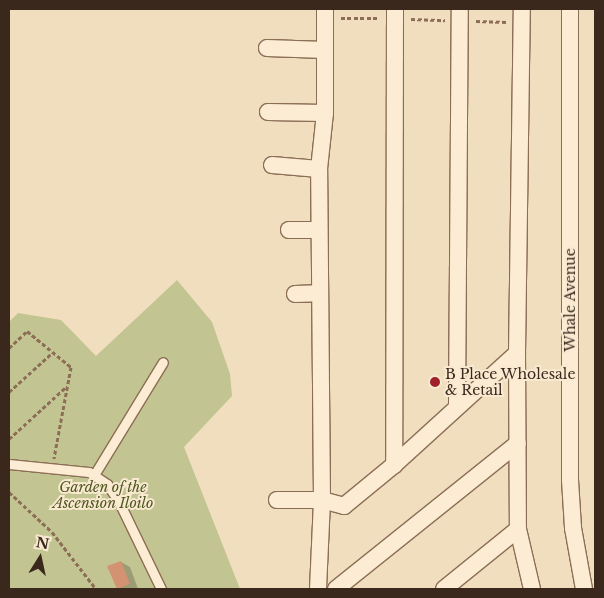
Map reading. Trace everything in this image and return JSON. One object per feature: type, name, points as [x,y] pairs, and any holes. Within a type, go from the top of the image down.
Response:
[{"type":"street","name":"Whale Avenue","points":[[570,9],[570,480],[573,528],[584,589]]},
{"type":"street","points":[[318,589],[322,500],[318,293],[319,168],[326,113],[325,13]]},
{"type":"street","points":[[394,465],[395,14]]},
{"type":"street","points":[[457,406],[460,15]]},
{"type":"street","points":[[522,16],[517,353],[518,529],[532,589]]},
{"type":"street","points":[[267,48],[325,50]]},
{"type":"street","points":[[268,112],[326,113]]},
{"type":"street","points":[[272,165],[319,168]]},
{"type":"street","points":[[289,230],[319,230]]},
{"type":"street","points":[[295,294],[318,293]]},
{"type":"street","points":[[277,500],[322,500],[344,506],[394,465],[517,353]]},
{"type":"street","points":[[336,589],[518,444]]},
{"type":"street","points":[[444,589],[518,529]]},
{"type":"lane","points":[[94,475],[163,362]]},
{"type":"lane","points":[[9,464],[52,468],[94,475],[107,484],[120,502],[161,589]]},
{"type":"path","points":[[325,13],[522,16]]},
{"type":"path","points":[[9,348],[27,331],[71,367],[52,468]]},
{"type":"path","points":[[9,392],[53,352]]},
{"type":"path","points":[[9,439],[67,386]]},
{"type":"path","points":[[9,492],[52,532],[96,589]]},
{"type":"green space","name":"Garden of the Ascension Iloilo","points":[[177,280],[212,322],[230,374],[232,396],[184,447],[240,589],[9,589],[9,322],[18,313],[61,320],[96,356]]},
{"type":"building","points":[[121,561],[130,584],[117,589],[107,566]]},
{"type":"place","name":"B Place Wholesale & Retail","points":[[435,382]]}]
